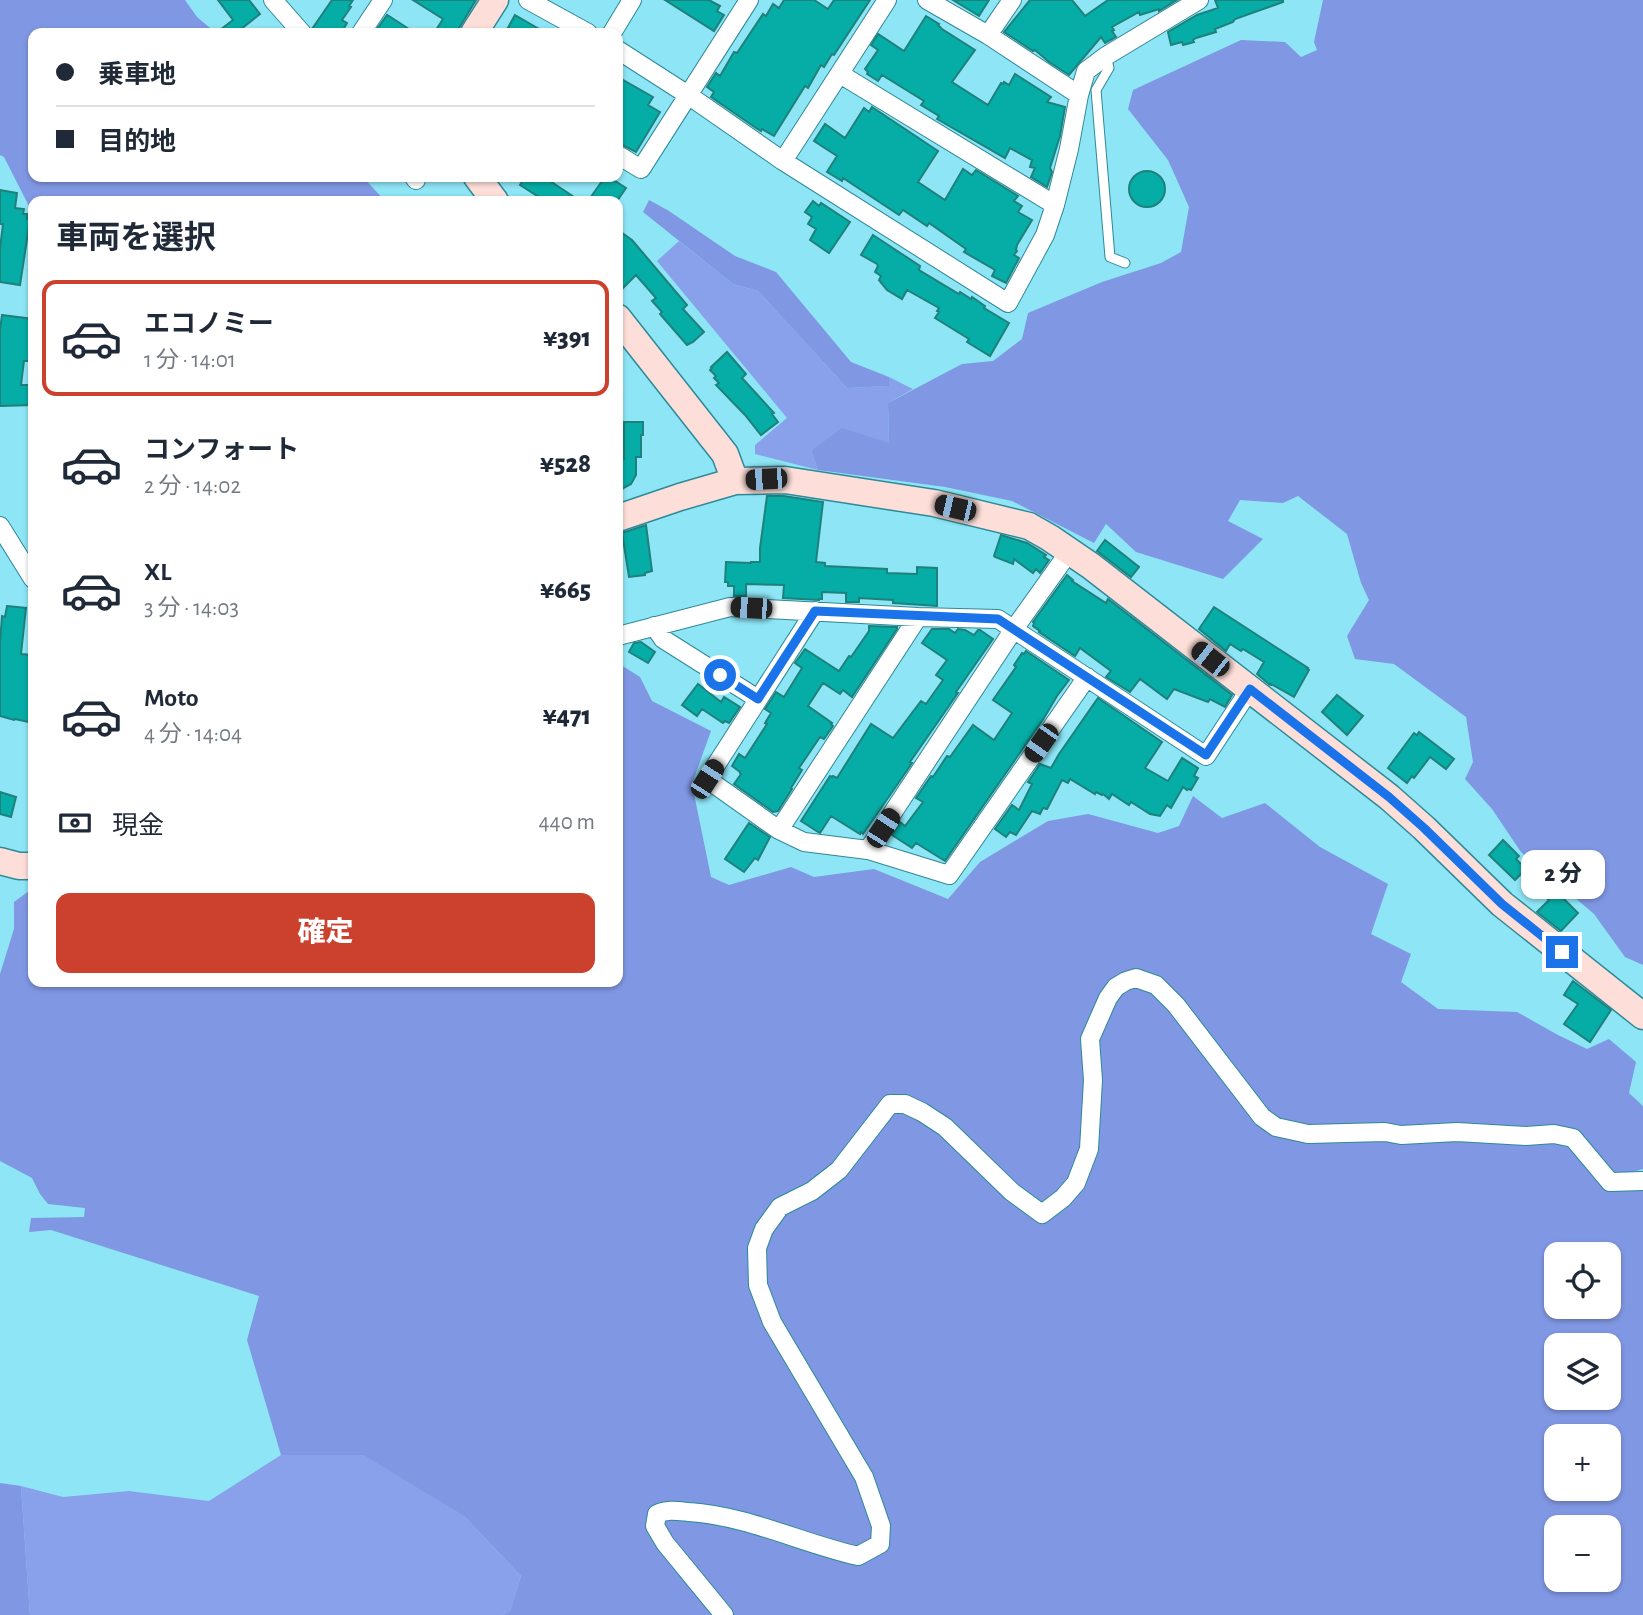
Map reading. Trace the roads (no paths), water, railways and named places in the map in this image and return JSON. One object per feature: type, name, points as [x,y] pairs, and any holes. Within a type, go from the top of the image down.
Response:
[{"type":"street","points":[[273,0],[298,28]]},
{"type":"street","points":[[364,28],[383,0]]},
{"type":"street","points":[[477,28],[495,0]]},
{"type":"street","points":[[528,0],[579,28]]},
{"type":"street","points":[[614,28],[632,0]]},
{"type":"street","points":[[623,158],[641,169],[749,0]]},
{"type":"street","points":[[783,161],[887,0]]},
{"type":"street","points":[[927,0],[988,35],[1079,95]]},
{"type":"street","points":[[988,35],[1012,0]]},
{"type":"street","points":[[623,53],[783,161],[1008,303],[1045,235],[1055,205],[1086,71],[1199,0]]},
{"type":"street","points":[[840,74],[1055,205]]},
{"type":"street","points":[[623,324],[725,454],[735,481]]},
{"type":"street","points":[[623,516],[680,496],[735,481],[785,480],[934,503],[1029,526],[1091,566],[1389,797],[1502,904],[1643,1016]]},
{"type":"street","points":[[0,526],[28,571]]},
{"type":"street","points":[[868,850],[1014,629],[1069,552]]},
{"type":"street","points":[[623,635],[730,607],[998,619],[1206,755],[1250,689]]},
{"type":"street","points":[[815,611],[707,779],[779,830],[804,842],[868,850],[949,876],[1087,677]]},
{"type":"street","points":[[779,830],[918,617]]},
{"type":"street","points":[[654,626],[663,639],[758,699]]},
{"type":"street","points":[[0,861],[28,866]]},
{"type":"street","points":[[724,1615],[665,1543],[655,1526],[657,1514],[665,1510],[735,1519],[858,1556],[880,1545],[881,1526],[864,1477],[772,1322],[758,1285],[758,1248],[764,1229],[780,1207],[812,1191],[839,1170],[890,1104],[905,1104],[945,1127],[1012,1192],[1042,1214],[1063,1198],[1076,1183],[1089,1149],[1093,1080],[1090,1039],[1108,998],[1116,987],[1126,981],[1136,978],[1156,985],[1176,1005],[1262,1117],[1276,1127],[1308,1134],[1554,1134],[1573,1138],[1610,1182],[1643,1181]]},
{"type":"lane","points":[[1106,56],[1109,68],[1096,90],[1110,257],[1125,263]]}]
